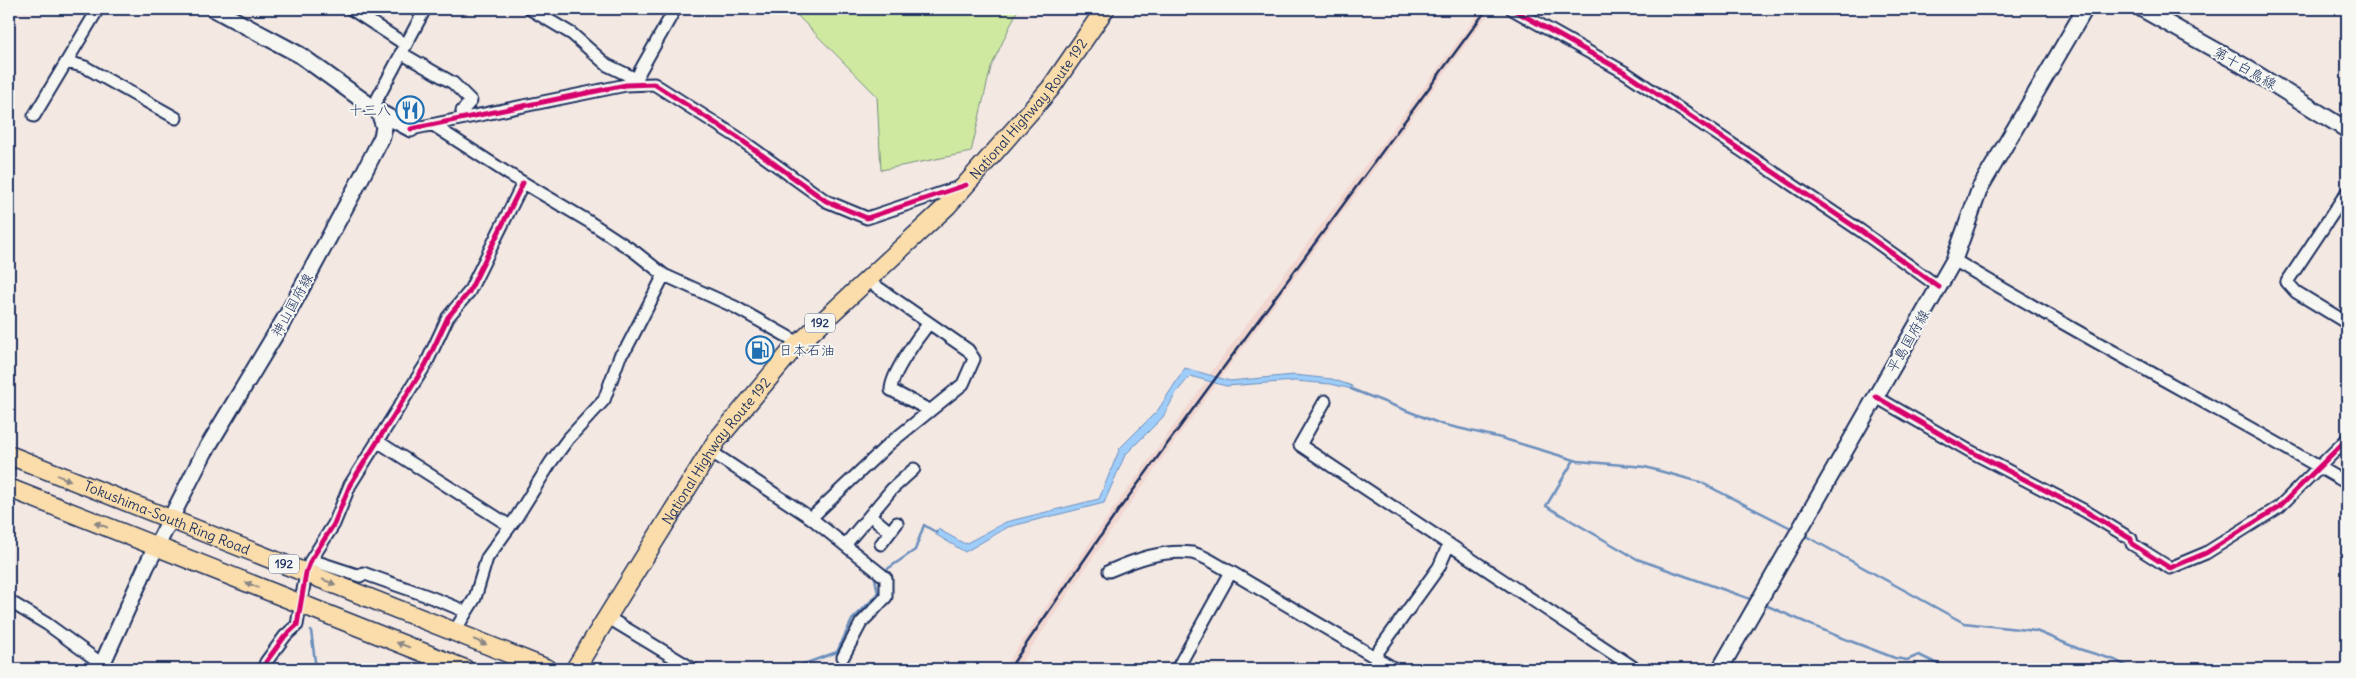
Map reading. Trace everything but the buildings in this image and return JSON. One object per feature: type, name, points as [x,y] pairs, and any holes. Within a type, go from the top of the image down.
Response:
[{"type":"highway","name":"National Highway Route 192","points":[[575,669],[710,451],[798,344],[947,206],[966,185],[1050,90],[1105,9]]},
{"type":"highway","name":"Tokushima-South Ring Road","points":[[9,455],[170,520],[309,566],[454,632],[548,669]]},
{"type":"highway","name":"192","points":[[9,488],[465,669]]},
{"type":"main road","points":[[214,9],[300,55],[376,109],[411,129]]},
{"type":"main road","name":"平島国府線","points":[[1720,669],[1954,260],[1980,188],[2085,9]]},
{"type":"main road","name":"第十白鳥線","points":[[2142,9],[2256,73],[2347,130]]},
{"type":"main road","points":[[376,109],[384,128],[382,137],[411,129]]},
{"type":"main road","name":"神山国府線","points":[[104,668],[156,546],[204,453],[287,315],[382,137]]},
{"type":"street","points":[[34,116],[98,9]]},
{"type":"street","points":[[351,9],[403,49],[453,83],[471,101],[462,111],[463,118]]},
{"type":"street","points":[[376,109],[403,49],[425,9]]},
{"type":"street","points":[[530,9],[572,34],[606,65],[632,77],[636,83]]},
{"type":"street","points":[[636,83],[640,71],[676,9]]},
{"type":"street","points":[[1512,9],[1626,73],[1861,231],[1939,287]]},
{"type":"street","points":[[68,62],[84,68],[176,118]]},
{"type":"street","points":[[411,129],[636,83],[654,84],[738,137],[826,201],[867,218],[966,185]]},
{"type":"street","points":[[433,125],[523,183],[588,220],[635,252],[664,275],[735,307],[798,344]]},
{"type":"street","points":[[263,669],[285,636],[297,625],[309,566],[334,524],[350,485],[426,364],[448,318],[469,292],[523,183]]},
{"type":"street","points":[[2347,192],[2287,282],[2296,292],[2347,323]]},
{"type":"street","points":[[1954,260],[2034,308],[2104,345],[2347,483]]},
{"type":"street","points":[[454,632],[475,598],[487,558],[568,439],[604,400],[620,356],[627,347],[664,275]]},
{"type":"street","points":[[811,518],[889,444],[963,384],[974,359],[968,350],[867,280]]},
{"type":"street","points":[[929,323],[908,350],[906,359],[891,381],[891,390],[929,410]]},
{"type":"street","points":[[1876,397],[1968,450],[2085,511],[2131,539],[2132,544],[2170,568],[2206,553],[2279,507],[2347,439]]},
{"type":"street","points":[[1324,401],[1300,445],[1636,669]]},
{"type":"street","points":[[376,441],[510,526]]},
{"type":"street","points":[[710,451],[811,518],[882,574],[886,597],[860,623],[843,657]]},
{"type":"street","points":[[845,545],[892,489],[914,469]]},
{"type":"street","points":[[870,515],[894,528],[881,544]]},
{"type":"street","points":[[1374,657],[1439,567],[1449,544]]},
{"type":"street","points":[[1109,571],[1139,558],[1168,553],[1193,553],[1231,572],[1395,669]]},
{"type":"street","points":[[309,566],[360,576],[363,573],[419,594],[441,600],[466,612]]},
{"type":"street","points":[[1177,669],[1231,572]]},
{"type":"street","points":[[9,601],[47,624],[104,668]]},
{"type":"street","points":[[607,617],[693,669]]},
{"type":"shaded area","points":[[1482,9],[1492,9],[1220,379],[1209,375]]},
{"type":"shaded area","points":[[1206,382],[1216,384],[1122,515],[1017,669],[1003,669],[1113,509]]},
{"type":"green space","points":[[791,9],[1018,9],[991,67],[971,152],[881,170],[877,96]]},
{"type":"water","points":[[1185,368],[1230,381],[1294,375],[1332,379],[1352,386],[1352,389],[1331,384],[1295,381],[1226,386],[1190,376],[1176,393],[1163,417],[1125,455],[1104,503],[1008,527],[965,552],[935,534],[938,529],[965,544],[1006,522],[1099,499],[1120,448],[1158,410]]},
{"type":"waterway","points":[[1351,389],[1441,424],[1501,438],[1578,461],[1645,467],[1700,482],[1795,530]]},
{"type":"waterway","points":[[1574,460],[1546,506],[1637,559],[1753,600]]},
{"type":"waterway","points":[[883,572],[915,550],[924,525],[937,533]]},
{"type":"waterway","points":[[1804,535],[1964,623],[2036,631],[2079,649],[2115,660],[2132,669]]},
{"type":"waterway","points":[[800,669],[801,665],[837,652],[852,620],[878,594],[875,578],[879,575]]},
{"type":"waterway","points":[[1726,643],[1751,599]]},
{"type":"waterway","points":[[1763,604],[1837,636],[1895,658],[1907,660],[1919,655],[1948,669]]},
{"type":"waterway","points":[[311,631],[316,669]]},
{"type":"waterway","points":[[1712,669],[1715,663]]},
{"type":"railway","points":[[1009,669],[1118,511],[1487,9]]},
{"type":"cycle path","points":[[1512,9],[1626,73],[1861,231],[1939,287]]},
{"type":"cycle path","points":[[411,129],[626,85],[654,84],[737,137],[826,201],[867,218],[966,185]]},
{"type":"cycle path","points":[[263,669],[285,636],[297,625],[306,573],[311,560],[334,524],[350,485],[426,364],[448,317],[469,292],[523,183]]},
{"type":"cycle path","points":[[1876,397],[1968,450],[2085,511],[2131,539],[2132,544],[2170,568],[2206,553],[2279,507],[2347,439]]},
{"type":"place","name":"十三八","points":[[410,110]]},
{"type":"place","name":"日本石油","points":[[760,350]]}]
